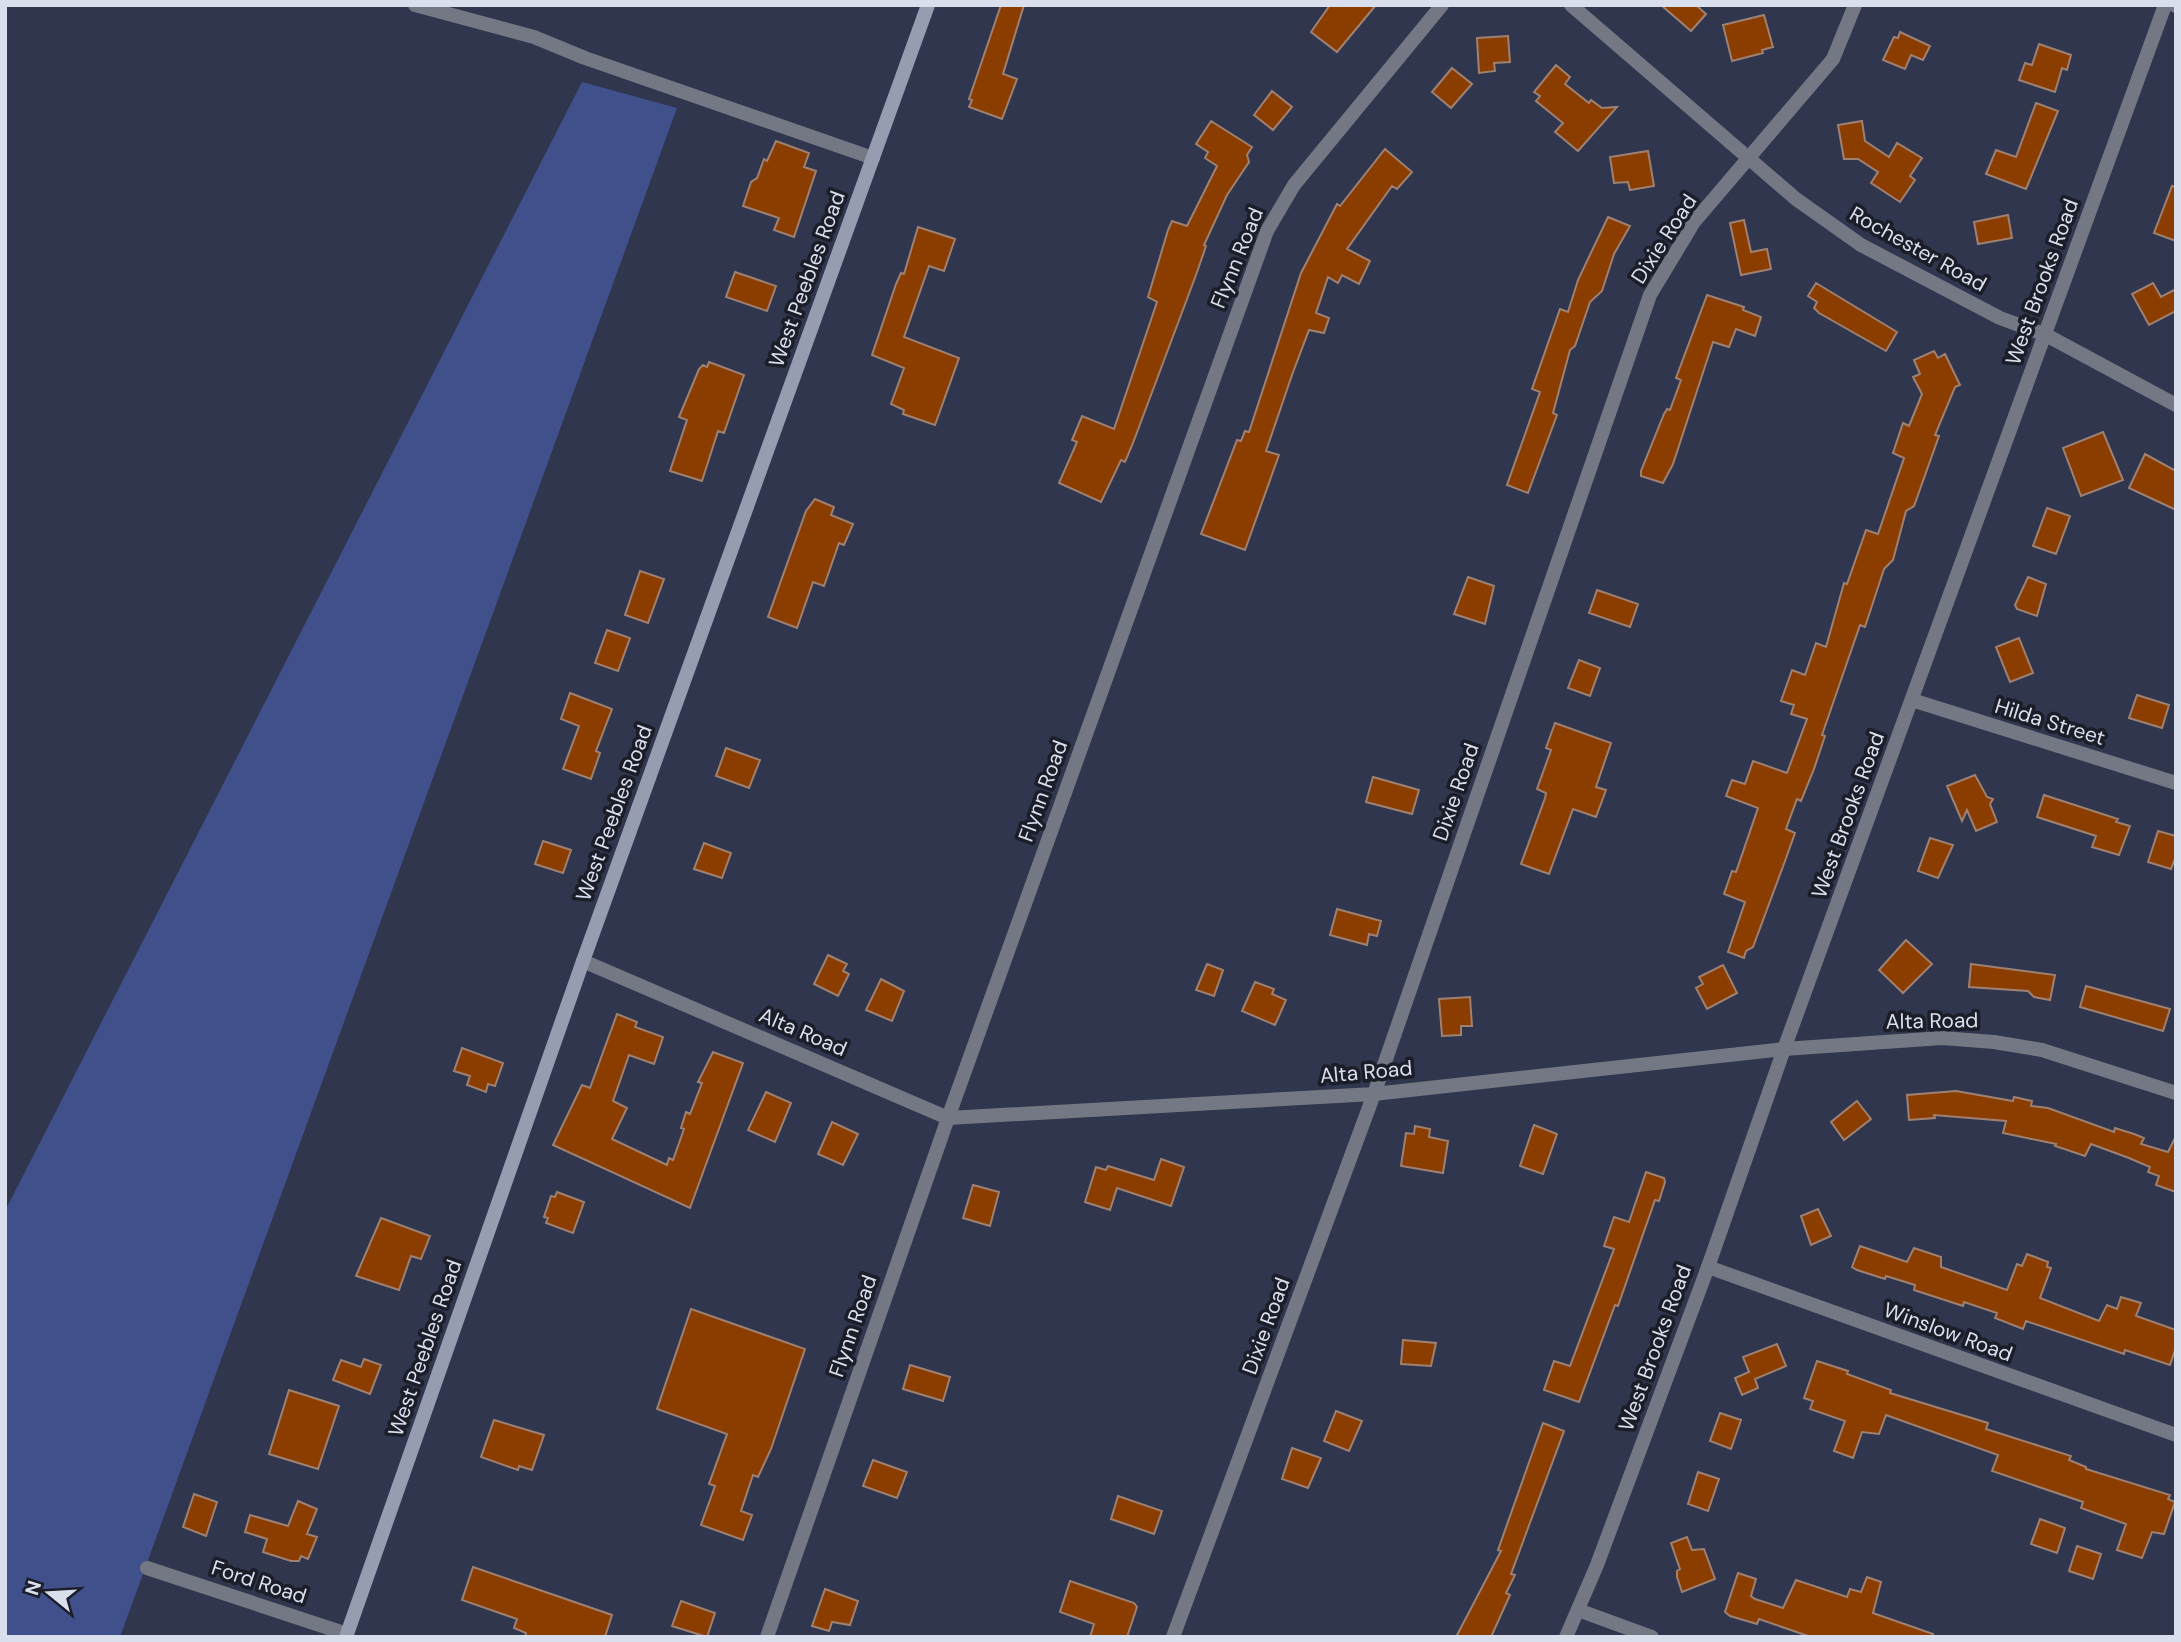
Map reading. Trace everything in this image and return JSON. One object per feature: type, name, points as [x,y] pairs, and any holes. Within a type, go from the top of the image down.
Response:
[{"type":"main road","name":"West Peebles Road","points":[[350,1636],[583,961],[928,5]]},
{"type":"street","points":[[415,5],[534,37],[585,58],[873,158]]},
{"type":"street","name":"Flynn Road","points":[[767,1637],[948,1118],[1266,231],[1294,185],[1442,5]]},
{"type":"street","name":"Rochester Road","points":[[1571,5],[1641,69],[1751,158],[1796,199],[1861,245],[2000,318],[2046,335],[2176,405]]},
{"type":"street","name":"Dixie Road","points":[[1173,1637],[1374,1094],[1650,295],[1695,222],[1833,59],[1855,5]]},
{"type":"street","name":"West Brooks Road","points":[[1566,1637],[1707,1267],[2165,5]]},
{"type":"street","name":"Hilda Street","points":[[1912,700],[2176,783]]},
{"type":"street","name":"Alta Road","points":[[583,961],[948,1118],[1374,1094],[1784,1049],[1942,1038],[2003,1043],[2058,1054],[2176,1093]]},
{"type":"street","name":"Winslow Road","points":[[1707,1267],[2176,1435]]},
{"type":"street","name":"Ford Road","points":[[147,1568],[350,1636]]},
{"type":"street","points":[[1578,1610],[1652,1637]]},
{"type":"shaded area","points":[[582,82],[677,108],[120,1637],[5,1637],[5,1211]]},
{"type":"building","points":[[1001,5],[1024,5],[1003,74],[1017,79],[1002,119],[969,107],[972,100],[969,99]]},
{"type":"building","points":[[1330,5],[1376,5],[1337,52],[1311,32]]},
{"type":"building","points":[[1661,5],[1696,5],[1706,14],[1691,31]]},
{"type":"building","points":[[1764,15],[1773,47],[1762,50],[1763,53],[1732,61],[1723,25]]},
{"type":"building","points":[[1900,32],[1930,46],[1923,60],[1911,55],[1905,69],[1883,60],[1894,37],[1898,38]]},
{"type":"building","points":[[1508,36],[1510,62],[1494,63],[1495,71],[1479,73],[1477,38]]},
{"type":"building","points":[[2039,44],[2071,55],[2067,70],[2062,68],[2055,92],[2019,80],[2025,63],[2032,65]]},
{"type":"building","points":[[1556,65],[1570,77],[1565,84],[1589,103],[1591,100],[1602,108],[1617,107],[1578,151],[1555,132],[1563,123],[1536,101],[1540,96],[1534,92]]},
{"type":"building","points":[[1452,68],[1472,84],[1451,108],[1432,92]]},
{"type":"building","points":[[1272,91],[1292,107],[1273,130],[1254,115]]},
{"type":"building","points":[[2036,103],[2058,111],[2026,189],[1986,174],[1996,150],[2016,157]]},
{"type":"building","points":[[1211,121],[1252,147],[1247,155],[1249,162],[1227,195],[1204,245],[1206,246],[1196,275],[1133,443],[1125,462],[1121,460],[1101,502],[1059,483],[1077,442],[1072,440],[1082,416],[1114,429],[1157,302],[1148,297],[1168,230],[1172,221],[1187,226],[1217,166],[1205,158],[1208,152],[1196,144]]},
{"type":"building","points":[[1862,121],[1865,141],[1889,157],[1897,143],[1922,158],[1910,176],[1915,180],[1900,202],[1871,183],[1878,172],[1858,159],[1844,159],[1838,125]]},
{"type":"building","points":[[776,141],[809,153],[804,167],[816,171],[794,237],[774,230],[779,218],[743,206],[751,182],[757,178],[764,159],[767,161]]},
{"type":"building","points":[[1385,149],[1412,172],[1397,189],[1392,186],[1347,249],[1370,261],[1359,284],[1342,275],[1338,283],[1328,277],[1316,313],[1329,318],[1324,333],[1309,330],[1292,375],[1266,451],[1279,455],[1245,550],[1201,534],[1237,440],[1241,441],[1245,431],[1249,432],[1301,273],[1337,204],[1340,206]]},
{"type":"building","points":[[1648,151],[1654,186],[1630,190],[1628,182],[1614,183],[1610,157]]},
{"type":"building","points":[[2172,186],[2176,187],[2176,241],[2154,233]]},
{"type":"building","points":[[2008,215],[2012,238],[1978,244],[1974,222]]},
{"type":"building","points":[[1608,217],[1630,226],[1614,254],[1602,291],[1590,302],[1575,346],[1570,350],[1553,413],[1557,415],[1528,493],[1507,485],[1540,392],[1532,389],[1560,309],[1568,312],[1578,280]]},
{"type":"building","points":[[1744,220],[1751,252],[1767,249],[1771,269],[1741,275],[1730,223]]},
{"type":"building","points":[[918,227],[955,239],[944,271],[929,266],[904,337],[959,358],[935,425],[903,414],[904,410],[891,404],[904,368],[872,355],[896,284],[901,273],[904,274]]},
{"type":"building","points":[[735,272],[776,286],[767,311],[726,297]]},
{"type":"building","points":[[1816,283],[1897,332],[1886,351],[1819,313],[1814,308],[1817,302],[1808,296]]},
{"type":"building","points":[[2153,283],[2161,297],[2176,289],[2176,311],[2149,325],[2132,294]]},
{"type":"building","points":[[1707,295],[1744,307],[1743,310],[1761,317],[1755,336],[1736,329],[1729,347],[1713,342],[1673,464],[1663,483],[1641,476],[1641,471],[1664,414],[1667,409],[1670,410],[1681,380],[1676,378]]},
{"type":"building","points":[[1934,351],[1938,358],[1945,354],[1960,385],[1955,387],[1935,435],[1939,436],[1914,506],[1906,511],[1893,560],[1884,569],[1865,627],[1860,625],[1822,735],[1825,736],[1814,769],[1801,801],[1797,799],[1786,829],[1795,833],[1753,947],[1746,951],[1744,958],[1728,952],[1745,902],[1724,894],[1732,871],[1736,872],[1758,808],[1726,796],[1732,780],[1745,784],[1753,761],[1787,773],[1807,719],[1791,714],[1794,705],[1781,701],[1792,670],[1805,675],[1816,643],[1826,647],[1844,583],[1847,584],[1866,530],[1878,534],[1904,458],[1893,453],[1903,423],[1909,426],[1922,394],[1913,377],[1920,374],[1914,360]]},
{"type":"building","points":[[709,362],[744,375],[724,433],[718,431],[702,481],[670,471],[687,420],[679,417],[699,369],[703,365],[707,367]]},
{"type":"building","points":[[2103,432],[2123,480],[2081,496],[2063,448]]},
{"type":"building","points":[[2145,454],[2176,471],[2176,510],[2129,488]]},
{"type":"building","points":[[815,499],[834,507],[831,515],[853,524],[844,545],[839,543],[824,586],[813,582],[797,628],[768,617],[806,511]]},
{"type":"building","points":[[2047,508],[2070,516],[2056,554],[2033,546]]},
{"type":"building","points":[[640,571],[664,579],[648,623],[625,615]]},
{"type":"building","points":[[1468,577],[1494,586],[1485,624],[1454,614]]},
{"type":"building","points":[[2028,577],[2046,584],[2037,616],[2017,609],[2015,605]]},
{"type":"building","points":[[1597,590],[1638,604],[1630,627],[1589,613]]},
{"type":"building","points":[[607,630],[630,638],[618,671],[595,663]]},
{"type":"building","points":[[2019,638],[2033,673],[2010,682],[1996,647]]},
{"type":"building","points":[[1579,660],[1600,668],[1590,696],[1568,688]]},
{"type":"building","points":[[570,693],[612,709],[596,751],[600,753],[591,779],[563,769],[579,726],[561,719]]},
{"type":"building","points":[[2137,695],[2169,705],[2162,728],[2129,718]]},
{"type":"building","points":[[1555,723],[1611,743],[1596,787],[1606,790],[1596,817],[1573,809],[1549,874],[1521,864],[1545,798],[1546,793],[1537,789],[1551,750],[1546,748]]},
{"type":"building","points":[[726,748],[760,760],[749,788],[716,776]]},
{"type":"building","points":[[1975,775],[1987,797],[1993,799],[1990,804],[1997,822],[1976,831],[1967,810],[1962,821],[1947,786]]},
{"type":"building","points":[[1373,777],[1419,790],[1412,814],[1366,802]]},
{"type":"building","points":[[2044,795],[2118,819],[2116,822],[2130,826],[2119,855],[2092,847],[2096,836],[2037,817]]},
{"type":"building","points":[[2158,831],[2176,836],[2176,856],[2171,869],[2148,862]]},
{"type":"building","points":[[1930,838],[1953,845],[1938,878],[1918,871]]},
{"type":"building","points":[[543,841],[571,850],[563,873],[535,864]]},
{"type":"building","points":[[704,843],[731,853],[722,878],[694,869]]},
{"type":"building","points":[[1337,909],[1381,921],[1377,936],[1369,934],[1367,945],[1330,935]]},
{"type":"building","points":[[1906,940],[1932,964],[1903,993],[1879,970]]},
{"type":"building","points":[[828,955],[847,964],[843,971],[849,974],[838,996],[814,984]]},
{"type":"building","points":[[1207,964],[1223,970],[1214,996],[1196,990]]},
{"type":"building","points":[[1971,964],[2055,975],[2050,1000],[2034,997],[2028,991],[1969,987]]},
{"type":"building","points":[[1723,965],[1737,993],[1707,1009],[1696,988],[1703,984],[1699,977]]},
{"type":"building","points":[[881,979],[904,991],[892,1021],[866,1010]]},
{"type":"building","points":[[1255,982],[1274,989],[1272,994],[1286,1000],[1275,1025],[1242,1011]]},
{"type":"building","points":[[2086,986],[2170,1009],[2163,1031],[2080,1007]]},
{"type":"building","points":[[1470,997],[1472,1026],[1461,1026],[1461,1035],[1442,1036],[1439,999]]},
{"type":"building","points":[[617,1014],[637,1022],[635,1027],[663,1037],[654,1064],[629,1055],[613,1101],[627,1108],[612,1139],[667,1165],[669,1158],[673,1160],[684,1129],[681,1128],[686,1112],[690,1114],[702,1083],[698,1082],[713,1052],[743,1063],[690,1208],[553,1145],[582,1085],[590,1088]]},
{"type":"building","points":[[462,1048],[503,1063],[495,1086],[488,1084],[486,1092],[467,1085],[470,1076],[454,1071]]},
{"type":"building","points":[[1956,1091],[2013,1101],[2014,1097],[2032,1101],[2031,1106],[2048,1108],[2114,1132],[2115,1128],[2134,1134],[2144,1138],[2141,1144],[2168,1152],[2176,1136],[2176,1192],[2156,1185],[2159,1176],[2148,1172],[2150,1167],[2129,1158],[2091,1144],[2085,1156],[2055,1146],[2056,1144],[2003,1133],[2006,1121],[1934,1115],[1935,1118],[1909,1120],[1907,1095]]},
{"type":"building","points":[[766,1092],[791,1103],[775,1142],[748,1130]]},
{"type":"building","points":[[1857,1101],[1871,1119],[1844,1140],[1831,1122]]},
{"type":"building","points":[[832,1122],[858,1134],[843,1165],[818,1154]]},
{"type":"building","points":[[1534,1125],[1557,1134],[1543,1174],[1520,1166]]},
{"type":"building","points":[[1415,1126],[1430,1129],[1429,1137],[1448,1141],[1443,1173],[1401,1166],[1406,1133],[1414,1134]]},
{"type":"building","points":[[1161,1159],[1184,1167],[1171,1206],[1117,1188],[1110,1210],[1085,1202],[1096,1167],[1106,1170],[1108,1166],[1154,1180]]},
{"type":"building","points":[[1646,1172],[1664,1178],[1665,1182],[1659,1201],[1655,1200],[1618,1306],[1615,1305],[1579,1402],[1544,1390],[1554,1361],[1570,1366],[1614,1249],[1604,1246],[1614,1217],[1629,1222]]},
{"type":"building","points":[[973,1185],[999,1192],[990,1226],[963,1218]]},
{"type":"building","points":[[557,1192],[584,1202],[573,1233],[546,1223],[548,1218],[544,1217],[551,1196],[555,1197]]},
{"type":"building","points":[[1818,1209],[1831,1236],[1811,1245],[1801,1216]]},
{"type":"building","points":[[381,1218],[430,1236],[421,1259],[411,1256],[399,1290],[356,1276]]},
{"type":"building","points":[[1860,1246],[1907,1262],[1914,1248],[1941,1257],[1941,1267],[2007,1290],[2017,1264],[2022,1266],[2027,1254],[2048,1262],[2047,1267],[2051,1268],[2040,1298],[2099,1321],[2107,1305],[2117,1309],[2121,1297],[2141,1303],[2136,1316],[2176,1330],[2176,1347],[2170,1365],[2125,1350],[2124,1354],[2026,1321],[2023,1329],[1995,1318],[1997,1313],[1964,1302],[1963,1306],[1914,1290],[1915,1285],[1857,1270],[1852,1267]]},
{"type":"building","points":[[691,1309],[805,1349],[771,1449],[758,1477],[753,1475],[741,1511],[752,1515],[743,1540],[701,1525],[715,1486],[709,1484],[727,1434],[657,1409]]},
{"type":"building","points":[[1403,1340],[1436,1343],[1431,1366],[1401,1364]]},
{"type":"building","points":[[1777,1344],[1786,1366],[1755,1379],[1758,1388],[1742,1395],[1735,1378],[1749,1372],[1743,1357]]},
{"type":"building","points":[[364,1359],[381,1365],[370,1394],[333,1380],[341,1360],[361,1367]]},
{"type":"building","points":[[1817,1361],[1848,1371],[1847,1374],[1891,1390],[1890,1393],[1988,1423],[1986,1429],[2071,1456],[2069,1460],[2086,1469],[2170,1495],[2168,1499],[2175,1502],[2164,1534],[2152,1532],[2142,1558],[2117,1550],[2126,1524],[2081,1508],[2083,1502],[1992,1471],[1998,1455],[1886,1415],[1879,1434],[1862,1432],[1853,1458],[1834,1451],[1845,1421],[1810,1409],[1813,1401],[1804,1398]]},
{"type":"building","points":[[910,1365],[950,1377],[943,1401],[903,1389]]},
{"type":"building","points":[[289,1390],[339,1406],[318,1469],[269,1454]]},
{"type":"building","points":[[1336,1411],[1362,1421],[1349,1451],[1324,1441]]},
{"type":"building","points":[[1720,1413],[1741,1420],[1731,1449],[1710,1441]]},
{"type":"building","points":[[494,1420],[544,1435],[532,1470],[519,1466],[518,1470],[481,1457]]},
{"type":"building","points":[[1543,1423],[1564,1431],[1511,1574],[1515,1575],[1506,1593],[1510,1595],[1491,1637],[1456,1637],[1501,1551],[1498,1550]]},
{"type":"building","points":[[1292,1448],[1321,1458],[1308,1488],[1282,1479]]},
{"type":"building","points":[[873,1460],[907,1472],[897,1498],[863,1486]]},
{"type":"building","points":[[1698,1472],[1719,1479],[1708,1511],[1688,1504]]},
{"type":"building","points":[[194,1494],[217,1502],[206,1536],[183,1527]]},
{"type":"building","points":[[1118,1496],[1162,1511],[1154,1534],[1111,1519]]},
{"type":"building","points":[[298,1501],[317,1509],[307,1534],[317,1537],[308,1559],[301,1556],[299,1561],[291,1561],[263,1552],[267,1539],[245,1532],[250,1515],[288,1526]]},
{"type":"building","points":[[2040,1519],[2065,1528],[2057,1553],[2031,1544]]},
{"type":"building","points":[[1687,1537],[1692,1550],[1704,1549],[1715,1579],[1682,1592],[1677,1577],[1677,1571],[1680,1569],[1671,1543]]},
{"type":"building","points":[[2077,1546],[2101,1554],[2093,1579],[2069,1571]]},
{"type":"building","points":[[473,1567],[612,1615],[605,1637],[525,1637],[526,1633],[514,1628],[517,1619],[462,1600]]},
{"type":"building","points":[[1738,1573],[1756,1579],[1751,1596],[1783,1608],[1796,1580],[1847,1597],[1850,1589],[1861,1592],[1867,1577],[1881,1582],[1873,1613],[1933,1634],[1933,1637],[1811,1637],[1759,1619],[1757,1624],[1730,1616],[1725,1612]]},
{"type":"building","points":[[1070,1581],[1134,1603],[1137,1607],[1127,1637],[1090,1637],[1094,1624],[1060,1612]]},
{"type":"building","points":[[825,1589],[858,1601],[850,1625],[832,1622],[829,1631],[812,1626]]},
{"type":"building","points":[[681,1601],[715,1613],[707,1637],[672,1626]]}]
